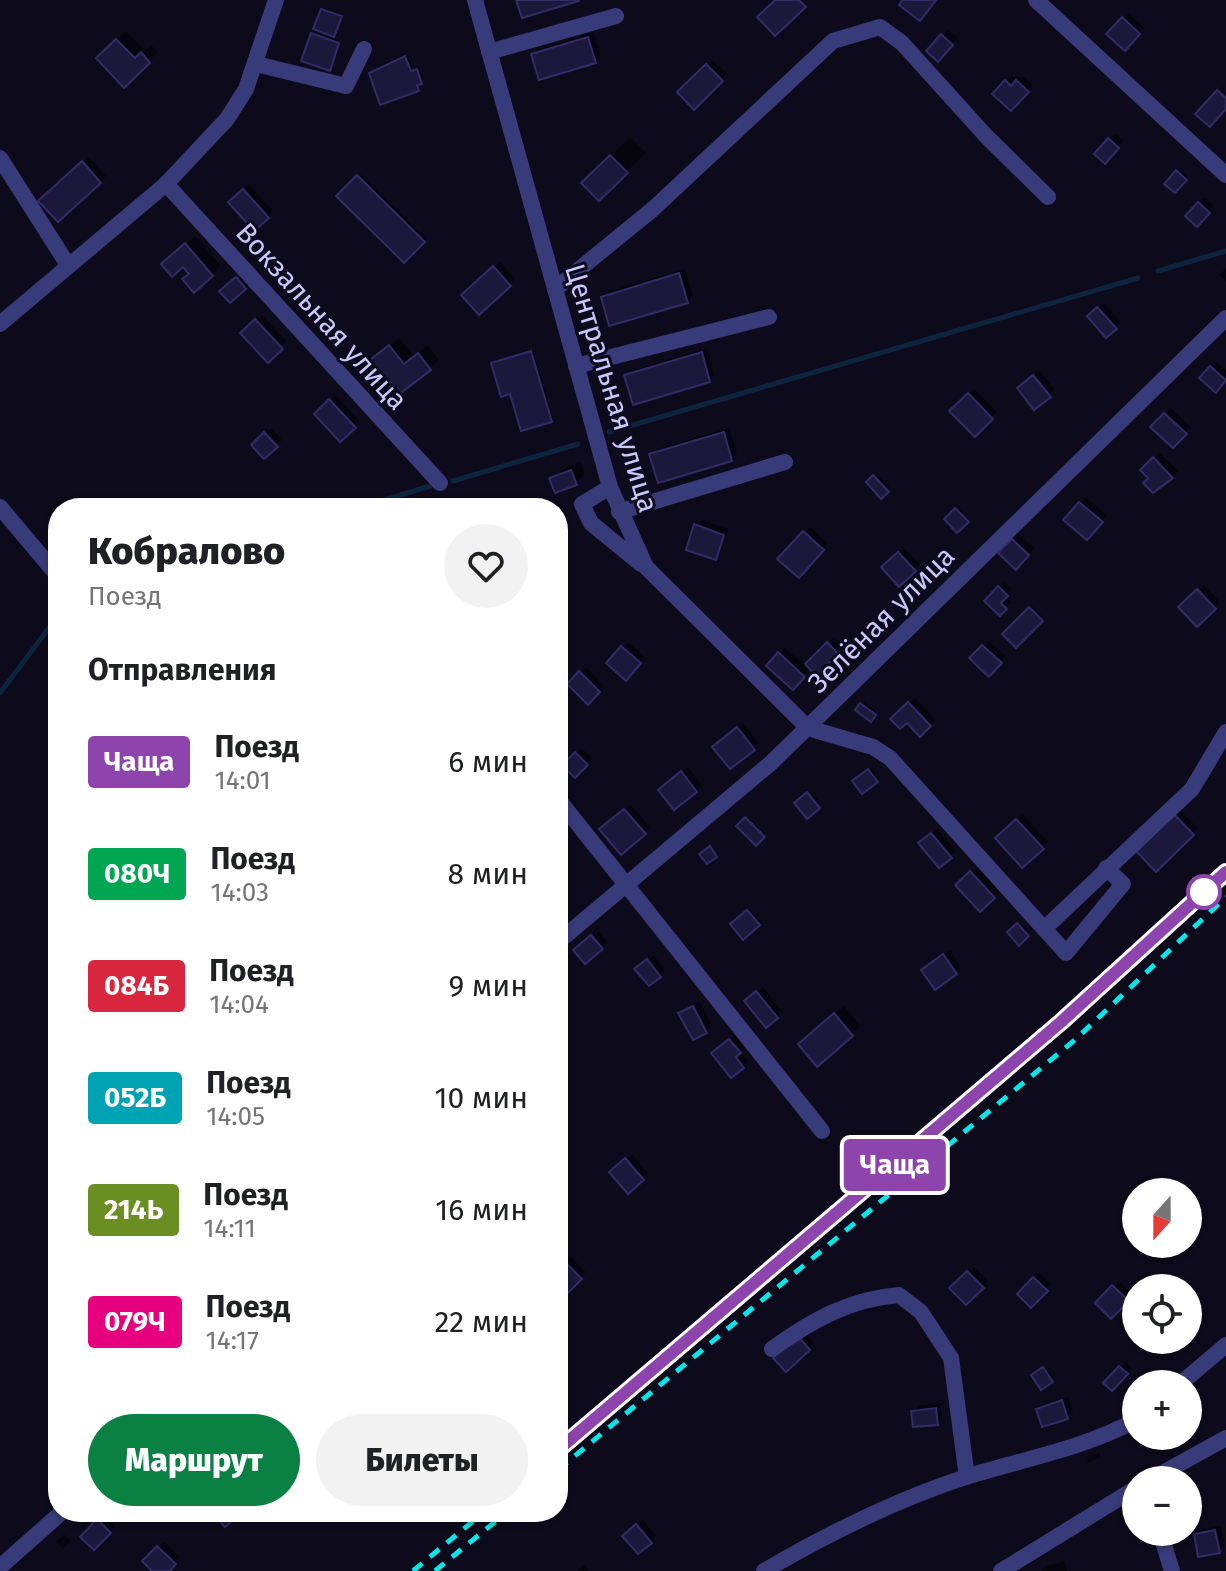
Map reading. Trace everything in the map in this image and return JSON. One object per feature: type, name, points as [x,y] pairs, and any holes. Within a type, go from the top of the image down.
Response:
[{"type":"street","points":[[0,324],[166,184],[227,119],[246,89],[276,0]]},
{"type":"street","name":"Центральная улица","points":[[475,0],[619,512],[646,567],[808,728]]},
{"type":"street","points":[[1036,0],[1226,175]]},
{"type":"street","points":[[489,52],[616,16]]},
{"type":"street","points":[[555,289],[653,209],[833,41],[880,27],[902,43],[986,136],[1048,197]]},
{"type":"street","points":[[256,64],[346,86],[364,49]]},
{"type":"street","points":[[0,158],[68,265]]},
{"type":"street","name":"Вокзальная улица","points":[[166,184],[440,483]]},
{"type":"street","points":[[576,366],[769,317]]},
{"type":"street","name":"Зелёная улица","points":[[568,934],[808,728],[1226,318]]},
{"type":"street","points":[[619,512],[785,462]]},
{"type":"street","points":[[610,487],[582,504],[591,523],[646,567]]},
{"type":"street","points":[[0,507],[48,564]]},
{"type":"street","points":[[808,728],[873,747],[890,758],[1066,953],[1123,884],[1106,868]]},
{"type":"street","points":[[1044,929],[1192,789],[1226,732]]},
{"type":"street","points":[[568,811],[822,1131]]},
{"type":"street","points":[[772,1349],[810,1322],[865,1298],[899,1295],[921,1312],[951,1358],[967,1477]]},
{"type":"street","points":[[1197,1370],[1226,1345]]},
{"type":"street","points":[[764,1571],[867,1515],[967,1477],[1122,1428]]},
{"type":"street","points":[[1175,1466],[1226,1438]]},
{"type":"street","points":[[1001,1571],[1122,1497]]},
{"type":"street","points":[[0,1567],[51,1522]]},
{"type":"street","points":[[1164,1546],[1172,1571]]},
{"type":"building","points":[[516,0],[579,0],[579,1],[522,18]]},
{"type":"building","points":[[775,0],[799,0],[806,7],[775,36],[757,17]]},
{"type":"building","points":[[902,0],[936,0],[920,21],[899,5]]},
{"type":"building","points":[[321,9],[342,16],[334,37],[313,29]]},
{"type":"building","points":[[1122,17],[1140,34],[1125,51],[1106,34]]},
{"type":"building","points":[[311,33],[339,43],[330,71],[301,61]]},
{"type":"building","points":[[941,34],[953,45],[938,62],[926,51]]},
{"type":"building","points":[[588,37],[596,63],[539,80],[531,54]]},
{"type":"building","points":[[116,39],[135,58],[141,52],[150,63],[124,88],[96,58]]},
{"type":"building","points":[[405,56],[411,71],[417,69],[422,84],[417,85],[419,91],[380,105],[369,73]]},
{"type":"building","points":[[706,64],[723,81],[694,110],[677,92]]},
{"type":"building","points":[[1005,80],[1011,86],[1016,80],[1029,92],[1011,111],[992,94]]},
{"type":"building","points":[[1217,90],[1226,98],[1226,109],[1210,127],[1195,114]]},
{"type":"building","points":[[1108,138],[1119,148],[1105,164],[1094,154]]},
{"type":"building","points":[[610,155],[628,173],[599,201],[581,183]]},
{"type":"building","points":[[82,161],[101,183],[58,222],[38,201]]},
{"type":"building","points":[[1176,170],[1187,180],[1175,193],[1164,184]]},
{"type":"building","points":[[357,175],[425,242],[404,263],[336,196]]},
{"type":"building","points":[[243,189],[269,218],[254,231],[228,202]]},
{"type":"building","points":[[1198,202],[1210,213],[1197,227],[1185,216]]},
{"type":"building","points":[[185,243],[213,276],[194,293],[182,279],[189,274],[183,267],[172,277],[161,264]]},
{"type":"building","points":[[493,266],[511,286],[479,315],[461,295]]},
{"type":"building","points":[[679,273],[688,303],[609,326],[601,297]]},
{"type":"building","points":[[236,277],[246,289],[230,303],[219,291]]},
{"type":"building","points":[[1097,307],[1117,329],[1106,338],[1087,316]]},
{"type":"building","points":[[255,319],[283,349],[268,363],[240,333]]},
{"type":"building","points":[[389,345],[404,364],[418,353],[431,370],[398,395],[370,360]]},
{"type":"building","points":[[531,351],[552,422],[521,431],[510,394],[501,397],[491,363]]},
{"type":"building","points":[[702,352],[710,382],[633,405],[624,375]]},
{"type":"building","points":[[1210,366],[1226,380],[1216,393],[1199,378]]},
{"type":"building","points":[[1033,375],[1051,397],[1034,410],[1017,388]]},
{"type":"building","points":[[968,393],[993,419],[975,437],[949,411]]},
{"type":"building","points":[[329,399],[356,428],[340,442],[314,414]]},
{"type":"building","points":[[1164,413],[1187,434],[1173,448],[1150,427]]},
{"type":"building","points":[[264,432],[278,447],[264,459],[251,445]]},
{"type":"building","points":[[724,432],[732,461],[658,483],[649,454]]},
{"type":"building","points":[[1153,457],[1173,478],[1153,493],[1143,483],[1148,478],[1140,470]]},
{"type":"building","points":[[571,470],[577,485],[555,493],[549,478]]},
{"type":"building","points":[[873,475],[889,492],[881,499],[866,482]]},
{"type":"building","points":[[1079,502],[1103,522],[1087,540],[1063,520]]},
{"type":"building","points":[[955,508],[969,522],[957,533],[944,519]]},
{"type":"building","points":[[694,524],[724,535],[716,560],[686,550]]},
{"type":"building","points":[[803,531],[824,550],[799,578],[777,559]]},
{"type":"building","points":[[1012,539],[1029,555],[1016,570],[998,553]]},
{"type":"building","points":[[898,552],[916,571],[899,587],[881,567]]},
{"type":"building","points":[[998,586],[1008,596],[1001,603],[1007,609],[1000,616],[984,601]]},
{"type":"building","points":[[1197,589],[1216,609],[1197,627],[1178,607]]},
{"type":"building","points":[[1029,607],[1043,621],[1016,648],[1002,634]]},
{"type":"building","points":[[827,642],[838,654],[816,676],[805,664]]},
{"type":"building","points":[[982,645],[1002,663],[989,677],[969,658]]},
{"type":"building","points":[[621,646],[641,663],[626,681],[606,663]]},
{"type":"building","points":[[778,652],[805,677],[793,690],[766,666]]},
{"type":"building","points":[[579,671],[600,692],[588,705],[568,683]]},
{"type":"building","points":[[908,702],[931,726],[920,737],[907,723],[900,729],[890,719]]},
{"type":"building","points":[[860,703],[876,715],[871,722],[855,710]]},
{"type":"building","points":[[737,727],[755,750],[730,769],[712,747]]},
{"type":"building","points":[[575,752],[588,765],[575,778],[568,771],[568,759]]},
{"type":"building","points":[[868,769],[878,782],[862,794],[852,781]]},
{"type":"building","points":[[681,771],[697,792],[674,810],[658,790]]},
{"type":"building","points":[[807,792],[820,808],[807,819],[794,803]]},
{"type":"building","points":[[624,809],[646,834],[621,855],[599,829]]},
{"type":"building","points":[[1173,813],[1194,835],[1156,872],[1135,850]]},
{"type":"building","points":[[745,817],[765,837],[756,846],[736,826]]},
{"type":"building","points":[[1016,819],[1044,849],[1022,868],[995,838]]},
{"type":"building","points":[[931,833],[952,858],[939,868],[918,843]]},
{"type":"building","points":[[710,846],[717,857],[707,864],[699,854]]},
{"type":"building","points":[[970,871],[995,898],[980,912],[955,885]]},
{"type":"building","points":[[747,910],[760,925],[743,940],[730,924]]},
{"type":"building","points":[[1017,923],[1029,936],[1019,946],[1007,932]]},
{"type":"building","points":[[591,935],[603,949],[585,964],[573,950]]},
{"type":"building","points":[[943,954],[957,974],[935,990],[921,970]]},
{"type":"building","points":[[647,959],[661,977],[649,986],[634,969]]},
{"type":"building","points":[[756,991],[778,1018],[766,1028],[744,1001]]},
{"type":"building","points":[[693,1006],[707,1033],[693,1040],[678,1013]]},
{"type":"building","points":[[834,1013],[853,1036],[817,1067],[798,1044]]},
{"type":"building","points":[[729,1039],[741,1053],[736,1057],[744,1068],[731,1078],[711,1053]]},
{"type":"building","points":[[625,1158],[644,1180],[628,1194],[609,1172]]},
{"type":"building","points":[[568,1265],[582,1279],[568,1293]]},
{"type":"building","points":[[967,1271],[984,1288],[966,1305],[949,1288]]},
{"type":"building","points":[[1033,1277],[1048,1291],[1031,1308],[1017,1294]]},
{"type":"building","points":[[1112,1285],[1122,1294],[1122,1308],[1111,1319],[1095,1303]]},
{"type":"building","points":[[798,1336],[810,1350],[786,1372],[773,1358]]},
{"type":"building","points":[[1119,1366],[1124,1370],[1122,1380],[1112,1391],[1103,1383]]},
{"type":"building","points":[[1043,1367],[1053,1382],[1041,1390],[1031,1375]]},
{"type":"building","points":[[1062,1400],[1068,1419],[1042,1427],[1036,1409]]},
{"type":"building","points":[[936,1408],[938,1425],[913,1427],[911,1411]]},
{"type":"building","points":[[94,1522],[100,1522],[111,1533],[94,1550],[80,1537]]},
{"type":"building","points":[[636,1524],[652,1543],[638,1554],[622,1536]]},
{"type":"building","points":[[1215,1530],[1220,1553],[1198,1557],[1196,1546],[1202,1546],[1202,1532]]},
{"type":"building","points":[[157,1546],[176,1564],[170,1571],[152,1571],[142,1561]]},
{"type":"waterway","points":[[1158,271],[1226,251]]},
{"type":"waterway","points":[[609,432],[1138,278]]},
{"type":"waterway","points":[[453,481],[578,444]]},
{"type":"waterway","points":[[391,498],[430,486]]},
{"type":"waterway","points":[[0,693],[48,629]]},
{"type":"railway","points":[[568,1441],[1061,1022],[1226,872]]},
{"type":"railway","points":[[568,1462],[1076,1039],[1226,897]]},
{"type":"railway","points":[[413,1571],[472,1522]]},
{"type":"railway","points":[[435,1571],[495,1522]]},
{"type":"train","name":"Чаща","points":[[568,1442],[1061,1022],[1226,872]]}]
